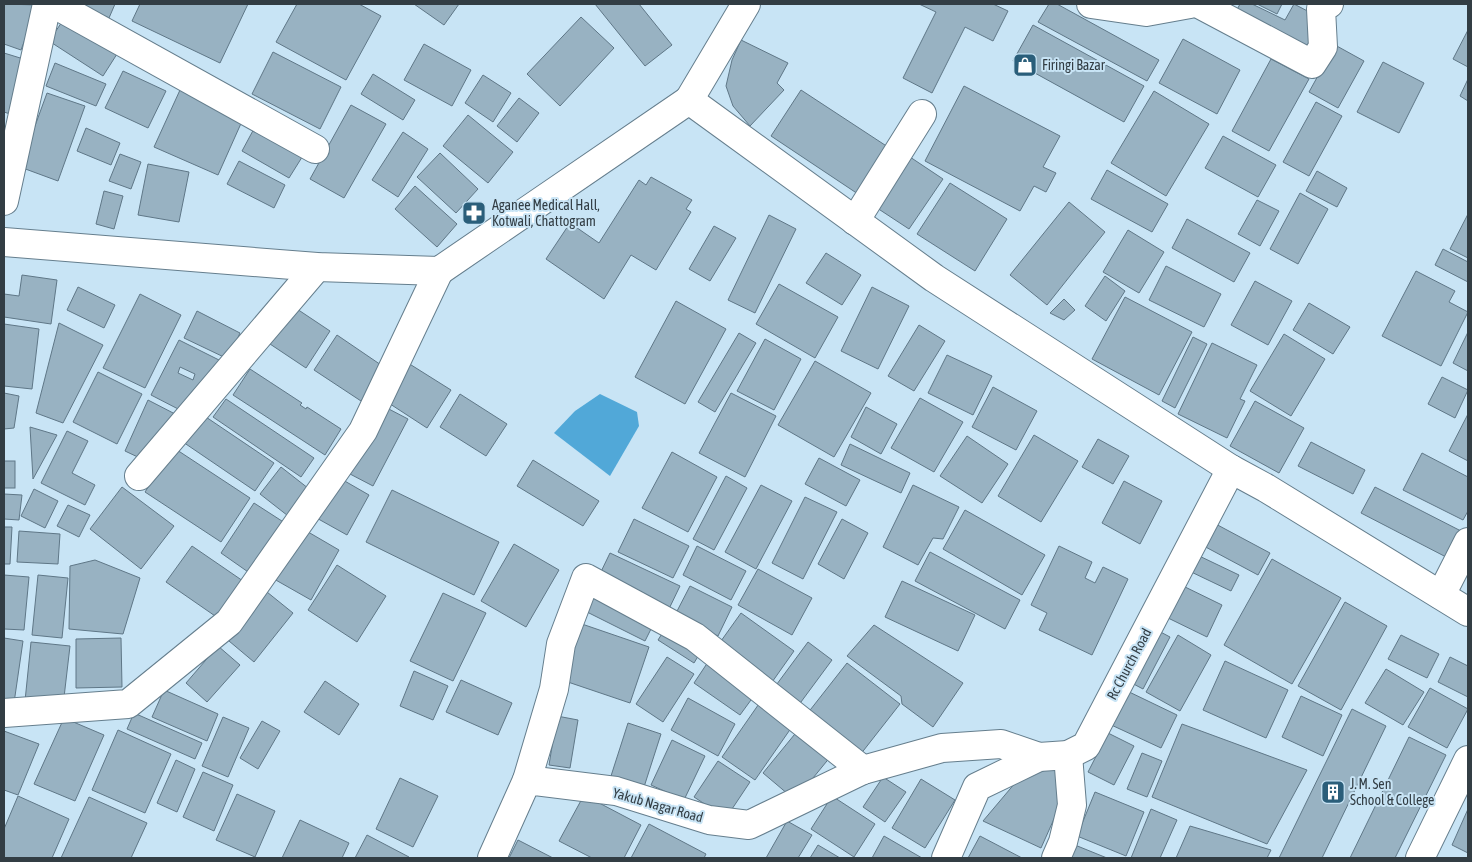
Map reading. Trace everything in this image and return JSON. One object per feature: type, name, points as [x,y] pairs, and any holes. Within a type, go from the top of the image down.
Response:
[{"type":"street","points":[[4,201],[47,4]]},
{"type":"street","points":[[54,4],[315,148]]},
{"type":"street","points":[[4,713],[128,704],[229,622],[363,431],[439,271],[689,100],[746,4]]},
{"type":"street","points":[[1091,4],[1146,12],[1190,4]]},
{"type":"street","points":[[1199,4],[1312,64],[1322,46],[1321,9],[1328,4]]},
{"type":"street","points":[[689,100],[934,278],[1231,469],[1266,488],[1468,612]]},
{"type":"street","points":[[854,221],[922,114]]},
{"type":"street","points":[[4,242],[317,267],[439,271]]},
{"type":"street","points":[[139,476],[317,267]]},
{"type":"street","name":"Rc Church Road","points":[[1068,755],[1086,746],[1231,469]]},
{"type":"street","points":[[1441,595],[1468,542]]},
{"type":"street","points":[[492,858],[527,780],[554,689],[561,644],[586,578],[695,637],[863,770]]},
{"type":"street","name":"Yakub Nagar Road","points":[[527,780],[616,791],[709,820],[749,826],[863,770],[942,748],[1001,744],[1039,757]]},
{"type":"street","points":[[946,858],[976,787],[1039,757],[1068,755],[1072,805],[1063,842],[1056,858]]},
{"type":"street","points":[[1420,858],[1468,760]]},
{"type":"water","points":[[600,394],[637,412],[639,426],[610,476],[554,433],[575,411]]},
{"type":"building","points":[[4,4],[38,5],[21,50],[4,44]]},
{"type":"building","points":[[78,4],[115,4],[109,18]]},
{"type":"building","points":[[140,4],[248,4],[220,63],[132,21]]},
{"type":"building","points":[[297,4],[359,4],[381,16],[346,80],[276,42]]},
{"type":"building","points":[[414,4],[459,4],[444,25]]},
{"type":"building","points":[[595,4],[639,4],[672,45],[645,66]]},
{"type":"building","points":[[919,4],[993,4],[1008,11],[993,41],[965,27],[932,93],[903,78],[936,12]]},
{"type":"building","points":[[1049,4],[1057,4],[1159,60],[1147,81],[1038,22]]},
{"type":"building","points":[[1240,4],[1252,4],[1285,20],[1294,4],[1317,16],[1308,59],[1232,19]]},
{"type":"building","points":[[1257,4],[1282,4],[1277,14]]},
{"type":"building","points":[[581,17],[614,48],[560,106],[527,74]]},
{"type":"building","points":[[64,19],[117,54],[103,76],[49,41]]},
{"type":"building","points":[[1033,25],[1144,86],[1124,122],[1013,61]]},
{"type":"building","points":[[1468,30],[1468,67],[1453,59]]},
{"type":"building","points":[[1183,39],[1240,70],[1217,114],[1159,83]]},
{"type":"building","points":[[741,40],[788,63],[777,83],[784,90],[750,126],[733,106],[726,86],[732,60]]},
{"type":"building","points":[[424,44],[471,70],[452,106],[404,80]]},
{"type":"building","points":[[1335,45],[1364,61],[1338,108],[1309,92]]},
{"type":"building","points":[[273,52],[341,87],[320,129],[252,94]]},
{"type":"building","points":[[4,53],[30,61],[13,115],[4,112]]},
{"type":"building","points":[[1271,59],[1309,79],[1269,151],[1232,131]]},
{"type":"building","points":[[1383,62],[1424,83],[1399,133],[1357,112]]},
{"type":"building","points":[[55,63],[106,84],[96,106],[46,86]]},
{"type":"building","points":[[123,71],[166,91],[148,128],[105,108]]},
{"type":"building","points":[[373,74],[415,100],[403,120],[361,94]]},
{"type":"building","points":[[483,75],[511,93],[493,122],[465,103]]},
{"type":"building","points":[[1468,79],[1468,101],[1460,96]]},
{"type":"building","points":[[964,86],[1060,136],[1043,167],[1056,173],[1046,192],[1034,186],[1020,211],[925,161]]},
{"type":"building","points":[[180,90],[243,119],[218,175],[154,147]]},
{"type":"building","points":[[801,90],[891,149],[861,196],[771,136]]},
{"type":"building","points":[[1154,91],[1209,124],[1166,196],[1111,163]]},
{"type":"building","points":[[47,93],[85,106],[58,181],[20,167]]},
{"type":"building","points":[[519,98],[539,113],[517,142],[497,126]]},
{"type":"building","points":[[1316,102],[1342,116],[1309,176],[1283,162]]},
{"type":"building","points":[[351,105],[386,124],[344,198],[310,179]]},
{"type":"building","points":[[468,115],[513,152],[488,183],[443,146]]},
{"type":"building","points":[[256,125],[304,154],[289,178],[242,151]]},
{"type":"building","points":[[86,128],[120,143],[111,165],[77,151]]},
{"type":"building","points":[[403,132],[428,149],[398,197],[372,180]]},
{"type":"building","points":[[1223,136],[1276,165],[1258,197],[1205,168]]},
{"type":"building","points":[[440,153],[478,189],[456,213],[417,177]]},
{"type":"building","points":[[120,154],[141,162],[131,189],[109,181]]},
{"type":"building","points":[[907,155],[943,179],[909,229],[874,206]]},
{"type":"building","points":[[239,161],[285,185],[274,208],[227,184]]},
{"type":"building","points":[[148,164],[189,172],[179,222],[138,215]]},
{"type":"building","points":[[1107,170],[1168,204],[1152,232],[1091,199]]},
{"type":"building","points":[[1317,171],[1347,188],[1337,207],[1306,191]]},
{"type":"building","points":[[651,177],[692,200],[686,209],[691,212],[656,270],[631,255],[604,299],[546,259],[570,223],[599,243],[639,180],[646,185]]},
{"type":"building","points":[[950,183],[1007,219],[975,271],[917,234]]},
{"type":"building","points":[[415,186],[457,224],[437,247],[395,209]]},
{"type":"building","points":[[104,191],[123,196],[114,229],[96,224]]},
{"type":"building","points":[[1300,193],[1328,209],[1298,264],[1270,249]]},
{"type":"building","points":[[1257,200],[1279,211],[1260,246],[1238,234]]},
{"type":"building","points":[[1069,202],[1105,232],[1047,305],[1010,275]]},
{"type":"building","points":[[1468,214],[1468,258],[1450,249]]},
{"type":"building","points":[[769,215],[796,229],[755,313],[728,300]]},
{"type":"building","points":[[1187,219],[1250,253],[1234,282],[1172,248]]},
{"type":"building","points":[[714,226],[736,238],[710,281],[689,269]]},
{"type":"building","points":[[1128,230],[1164,252],[1139,293],[1103,272]]},
{"type":"building","points":[[1443,249],[1468,262],[1468,282],[1435,265]]},
{"type":"building","points":[[826,253],[861,275],[842,305],[806,283]]},
{"type":"building","points":[[1166,266],[1221,294],[1204,327],[1149,300]]},
{"type":"building","points":[[1416,271],[1455,291],[1449,302],[1468,312],[1441,366],[1382,336]]},
{"type":"building","points":[[22,275],[57,280],[51,324],[4,317],[4,294],[19,296]]},
{"type":"building","points":[[1105,276],[1125,291],[1106,321],[1085,306]]},
{"type":"building","points":[[1255,281],[1292,301],[1268,345],[1231,325]]},
{"type":"building","points":[[779,284],[838,317],[815,358],[756,324]]},
{"type":"building","points":[[78,287],[115,305],[104,328],[67,310]]},
{"type":"building","points":[[872,287],[909,306],[878,369],[841,351]]},
{"type":"building","points":[[140,294],[181,315],[145,388],[103,368]]},
{"type":"building","points":[[1125,297],[1192,332],[1159,395],[1092,359]]},
{"type":"building","points":[[1064,299],[1075,310],[1064,320],[1050,313]]},
{"type":"building","points":[[676,301],[726,329],[685,404],[635,377]]},
{"type":"building","points":[[1309,303],[1350,327],[1333,354],[1293,330]]},
{"type":"building","points":[[291,305],[330,331],[306,368],[267,342]]},
{"type":"building","points":[[197,311],[240,333],[228,359],[184,338]]},
{"type":"building","points":[[59,323],[103,345],[63,423],[36,413]]},
{"type":"building","points":[[4,324],[39,329],[32,389],[4,386]]},
{"type":"building","points":[[919,325],[945,341],[914,391],[888,376]]},
{"type":"building","points":[[1468,332],[1468,371],[1453,363]]},
{"type":"building","points":[[739,333],[756,343],[715,412],[698,402]]},
{"type":"building","points":[[1284,334],[1325,359],[1291,416],[1250,391]]},
{"type":"building","points":[[337,335],[384,367],[361,401],[314,370]]},
{"type":"building","points":[[1193,337],[1207,344],[1175,408],[1162,401]]},
{"type":"building","points":[[765,339],[801,359],[774,410],[737,391]]},
{"type":"building","points":[[179,340],[225,363],[182,411],[151,395]],"holes":[[[180,367],[195,374],[193,380],[178,373]]]},
{"type":"building","points":[[1212,343],[1257,365],[1240,399],[1245,401],[1227,438],[1178,414]]},
{"type":"building","points":[[947,355],[992,376],[973,415],[928,393]]},
{"type":"building","points":[[815,361],[871,393],[834,457],[778,425]]},
{"type":"building","points":[[408,363],[451,390],[427,428],[384,400]]},
{"type":"building","points":[[250,369],[302,403],[300,405],[306,409],[307,407],[341,429],[325,455],[233,395]]},
{"type":"building","points":[[98,372],[142,394],[117,444],[73,422]]},
{"type":"building","points":[[1442,377],[1468,390],[1455,418],[1428,404]]},
{"type":"building","points":[[993,387],[1037,411],[1016,450],[972,427]]},
{"type":"building","points":[[4,393],[19,396],[14,428],[4,429]]},
{"type":"building","points":[[731,393],[776,416],[745,477],[699,453]]},
{"type":"building","points":[[460,394],[507,424],[486,456],[440,427]]},
{"type":"building","points":[[920,398],[963,422],[934,472],[891,448]]},
{"type":"building","points":[[226,399],[314,458],[301,477],[213,417]]},
{"type":"building","points":[[148,400],[177,415],[142,459],[125,451]]},
{"type":"building","points":[[1255,401],[1304,428],[1279,473],[1230,446]]},
{"type":"building","points":[[385,407],[408,419],[373,486],[350,474]]},
{"type":"building","points":[[866,407],[897,424],[881,454],[851,437]]},
{"type":"building","points":[[200,413],[274,463],[255,491],[180,440]]},
{"type":"building","points":[[1468,414],[1468,461],[1449,451]]},
{"type":"building","points":[[30,427],[57,435],[33,479]]},
{"type":"building","points":[[67,431],[88,441],[72,473],[95,485],[85,505],[41,483]]},
{"type":"building","points":[[1034,435],[1078,461],[1041,522],[998,496]]},
{"type":"building","points":[[967,436],[1008,464],[982,503],[940,476]]},
{"type":"building","points":[[1098,439],[1129,456],[1113,484],[1082,467]]},
{"type":"building","points":[[1311,442],[1365,470],[1353,494],[1298,466]]},
{"type":"building","points":[[850,444],[910,473],[901,493],[841,465]]},
{"type":"building","points":[[174,448],[250,498],[221,542],[145,492]]},
{"type":"building","points":[[672,452],[717,477],[688,532],[642,508]]},
{"type":"building","points":[[1422,453],[1468,477],[1468,511],[1463,520],[1403,490]]},
{"type":"building","points":[[819,458],[860,480],[846,506],[805,484]]},
{"type":"building","points":[[533,460],[599,501],[583,526],[517,486]]},
{"type":"building","points":[[4,461],[15,461],[15,488],[4,488]]},
{"type":"building","points":[[281,467],[313,492],[292,519],[260,494]]},
{"type":"building","points":[[336,476],[369,495],[347,535],[313,516]]},
{"type":"building","points":[[726,476],[747,488],[714,550],[693,539]]},
{"type":"building","points":[[1124,481],[1162,501],[1140,544],[1102,523]]},
{"type":"building","points":[[761,485],[792,501],[756,569],[725,552]]},
{"type":"building","points":[[913,485],[959,507],[943,539],[933,538],[918,565],[883,547]]},
{"type":"building","points":[[122,487],[174,526],[141,569],[90,529]]},
{"type":"building","points":[[1375,487],[1461,531],[1448,558],[1361,513]]},
{"type":"building","points":[[34,489],[58,501],[45,528],[21,516]]},
{"type":"building","points":[[392,490],[499,542],[474,595],[366,542]]},
{"type":"building","points":[[4,494],[22,495],[19,520],[4,519]]},
{"type":"building","points":[[805,497],[837,512],[803,579],[772,563]]},
{"type":"building","points":[[254,503],[285,523],[251,574],[221,553]]},
{"type":"building","points":[[68,505],[90,515],[79,537],[57,526]]},
{"type":"building","points":[[965,510],[1045,555],[1022,595],[943,549]]},
{"type":"building","points":[[634,519],[689,546],[673,578],[618,552]]},
{"type":"building","points":[[842,519],[868,533],[844,579],[818,564]]},
{"type":"building","points":[[1212,522],[1270,553],[1258,575],[1200,544]]},
{"type":"building","points":[[4,527],[12,527],[10,564],[4,564]]},
{"type":"building","points":[[303,529],[339,550],[311,600],[274,579]]},
{"type":"building","points":[[19,531],[60,534],[58,564],[17,562]]},
{"type":"building","points":[[514,544],[559,570],[526,627],[481,601]]},
{"type":"building","points":[[192,546],[243,581],[218,618],[166,582]]},
{"type":"building","points":[[697,546],[746,571],[731,600],[683,575]]},
{"type":"building","points":[[1059,546],[1092,562],[1085,578],[1095,583],[1103,567],[1128,579],[1092,655],[1039,630],[1047,613],[1031,605]]},
{"type":"building","points":[[930,552],[1020,600],[1005,629],[915,581]]},
{"type":"building","points":[[610,553],[680,586],[667,613],[597,580]]},
{"type":"building","points":[[1193,553],[1239,575],[1231,591],[1185,569]]},
{"type":"building","points":[[1272,559],[1341,598],[1292,684],[1224,645]]},
{"type":"building","points":[[95,560],[140,578],[123,634],[69,629],[70,566]]},
{"type":"building","points":[[337,565],[386,596],[357,642],[308,610]]},
{"type":"building","points":[[758,569],[812,598],[792,635],[738,605]]},
{"type":"building","points":[[4,575],[29,577],[24,630],[4,629]]},
{"type":"building","points":[[38,575],[68,578],[62,638],[32,635]]},
{"type":"building","points":[[902,581],[975,615],[958,651],[885,617]]},
{"type":"building","points":[[1181,585],[1222,605],[1207,637],[1166,617]]},
{"type":"building","points":[[690,586],[732,607],[718,636],[675,615]]},
{"type":"building","points":[[593,589],[655,621],[645,641],[583,610]]},
{"type":"building","points":[[267,592],[293,613],[254,662],[229,641]]},
{"type":"building","points":[[443,593],[486,613],[453,681],[410,661]]},
{"type":"building","points":[[1345,602],[1387,626],[1341,710],[1298,686]]},
{"type":"building","points":[[741,613],[794,651],[770,685],[716,648]]},
{"type":"building","points":[[579,623],[649,647],[630,703],[559,679]]},
{"type":"building","points":[[874,625],[963,683],[933,727],[902,704],[901,696],[847,656]]},
{"type":"building","points":[[1153,628],[1170,637],[1143,689],[1126,680]]},
{"type":"building","points":[[665,629],[700,653],[694,663],[658,640]]},
{"type":"building","points":[[1178,635],[1211,655],[1180,711],[1146,692]]},
{"type":"building","points":[[1401,635],[1439,654],[1427,678],[1388,659]]},
{"type":"building","points":[[4,638],[23,641],[14,703],[4,701]]},
{"type":"building","points":[[121,638],[122,687],[76,688],[76,639]]},
{"type":"building","points":[[31,642],[70,646],[63,706],[25,701]]},
{"type":"building","points":[[808,642],[832,660],[798,706],[774,688]]},
{"type":"building","points":[[218,646],[240,665],[207,702],[186,683]]},
{"type":"building","points":[[712,656],[759,689],[740,715],[694,683]]},
{"type":"building","points":[[667,657],[694,674],[663,722],[636,704]]},
{"type":"building","points":[[1450,657],[1468,666],[1468,697],[1438,682]]},
{"type":"building","points":[[1225,661],[1288,690],[1266,738],[1203,710]]},
{"type":"building","points":[[847,663],[900,704],[860,755],[807,714]]},
{"type":"building","points":[[1386,669],[1424,692],[1403,725],[1365,703]]},
{"type":"building","points":[[414,671],[448,686],[433,720],[400,706]]},
{"type":"building","points":[[461,680],[512,703],[498,735],[446,712]]},
{"type":"building","points":[[325,681],[359,704],[339,735],[304,712]]},
{"type":"building","points":[[1430,688],[1468,709],[1447,748],[1408,727]]},
{"type":"building","points":[[1123,689],[1177,715],[1161,748],[1107,723]]},
{"type":"building","points":[[164,690],[218,714],[207,741],[152,717]]},
{"type":"building","points":[[1301,696],[1342,715],[1323,756],[1282,737]]},
{"type":"building","points":[[688,698],[735,724],[718,756],[671,730]]},
{"type":"building","points":[[763,698],[796,721],[755,780],[722,757]]},
{"type":"building","name":"J. M. Sen School & College","points":[[1352,709],[1386,726],[1322,858],[1279,858]]},
{"type":"building","points":[[134,713],[202,743],[195,759],[127,729]]},
{"type":"building","points":[[557,716],[578,720],[570,768],[549,765]]},
{"type":"building","points":[[223,717],[249,728],[228,777],[202,766]]},
{"type":"building","points":[[64,718],[104,735],[75,801],[34,784]]},
{"type":"building","points":[[262,721],[280,731],[258,769],[240,758]]},
{"type":"building","points":[[628,723],[661,734],[644,787],[611,776]]},
{"type":"building","points":[[1182,724],[1307,770],[1267,844],[1152,797]]},
{"type":"building","points":[[799,729],[831,756],[795,800],[763,773]]},
{"type":"building","points":[[118,730],[171,754],[145,813],[92,790]]},
{"type":"building","points":[[4,731],[39,744],[18,795],[4,790]]},
{"type":"building","points":[[1108,733],[1134,746],[1114,785],[1088,772]]},
{"type":"building","name":"J. M. Sen School & College","points":[[1409,737],[1446,755],[1395,858],[1350,858]]},
{"type":"building","points":[[672,740],[705,756],[684,800],[651,785]]},
{"type":"building","points":[[1142,753],[1162,761],[1147,797],[1127,789]]},
{"type":"building","points":[[176,760],[195,769],[177,812],[157,803]]},
{"type":"building","points":[[718,761],[750,782],[726,818],[694,797]]},
{"type":"building","points":[[1060,766],[1062,801],[1041,848],[983,821],[1021,776]]},
{"type":"building","points":[[203,772],[233,785],[214,831],[183,817]]},
{"type":"building","points":[[883,777],[906,792],[885,822],[863,807]]},
{"type":"building","points":[[400,778],[438,796],[413,847],[376,829]]},
{"type":"building","points":[[921,779],[955,800],[925,848],[892,828]]},
{"type":"building","points":[[1095,792],[1144,812],[1126,856],[1077,836]]},
{"type":"building","points":[[237,794],[275,811],[255,857],[216,840]]},
{"type":"building","points":[[584,795],[641,825],[624,858],[592,858],[559,841]]},
{"type":"building","points":[[18,796],[69,819],[52,858],[4,858],[4,829]]},
{"type":"building","points":[[832,796],[875,824],[854,857],[811,829]]},
{"type":"building","points":[[89,797],[147,823],[131,858],[61,858]]},
{"type":"building","points":[[1151,809],[1177,820],[1160,858],[1131,858]]},
{"type":"building","points":[[1468,809],[1468,853],[1452,845]]},
{"type":"building","points":[[300,820],[349,843],[342,858],[282,858]]},
{"type":"building","points":[[787,821],[812,835],[798,858],[766,858]]},
{"type":"building","points":[[649,824],[706,854],[704,858],[631,858]]},
{"type":"building","points":[[1190,826],[1271,850],[1267,858],[1176,858]]},
{"type":"building","points":[[367,835],[409,857],[355,858]]},
{"type":"building","points":[[884,836],[922,858],[872,858]]},
{"type":"building","points":[[980,836],[1022,858],[968,858]]},
{"type":"building","points":[[518,840],[553,858],[509,858]]},
{"type":"building","points":[[1070,843],[1107,858],[1063,858]]},
{"type":"building","points":[[818,845],[840,858],[810,858]]},
{"type":"place","name":"Firingi Bazar","points":[[1025,65]]},
{"type":"place","name":"Aganee Medical Hall, Kotwali, Chattogram","points":[[474,213]]},
{"type":"place","name":"J. M. Sen School & College","points":[[1333,792]]}]
